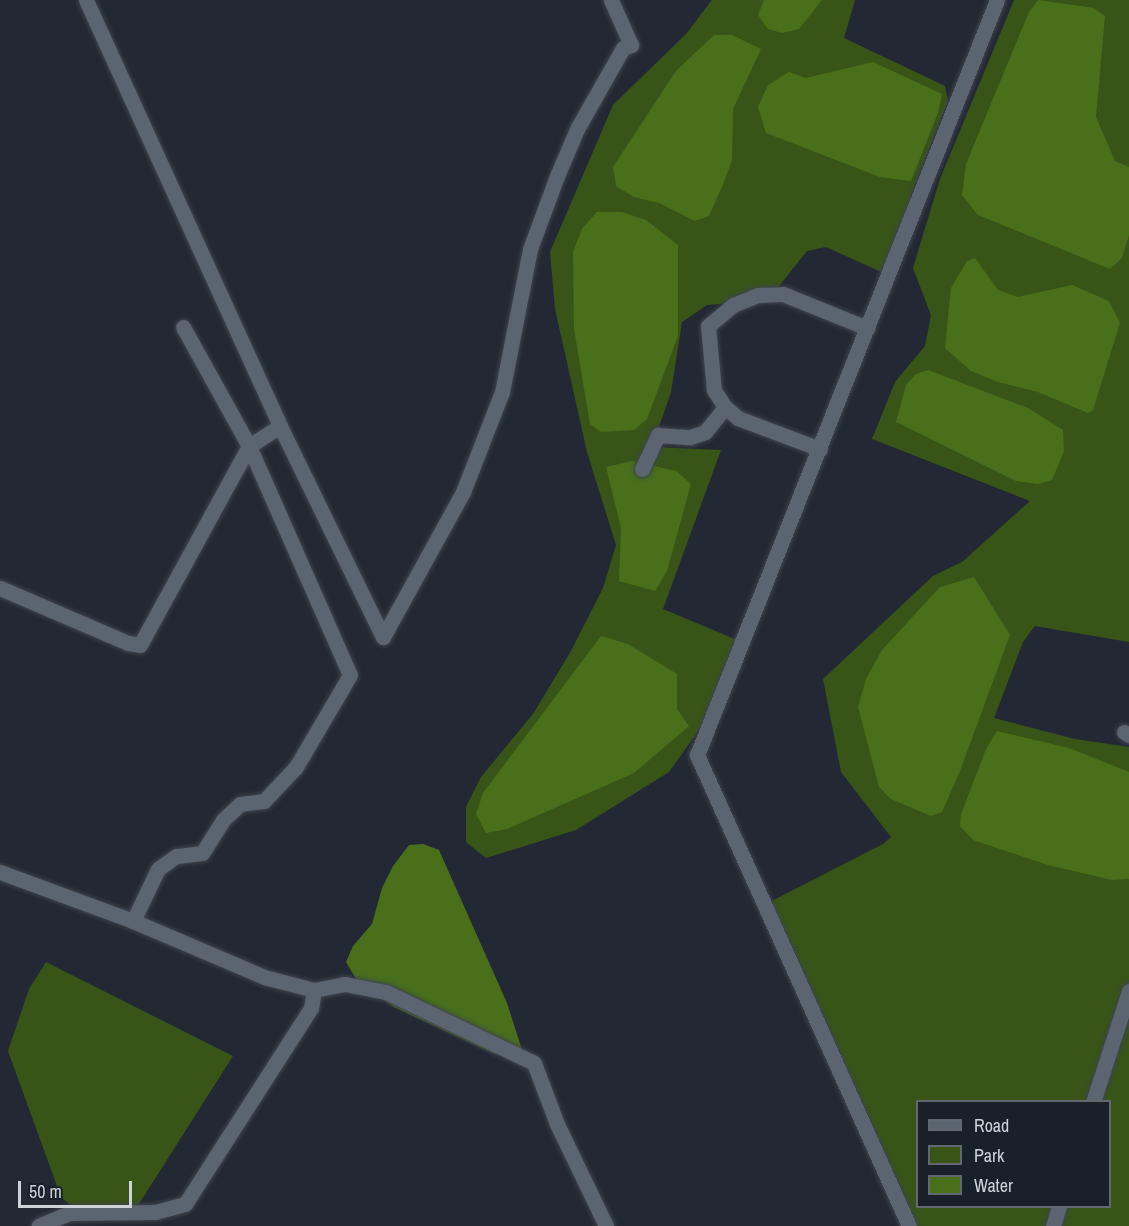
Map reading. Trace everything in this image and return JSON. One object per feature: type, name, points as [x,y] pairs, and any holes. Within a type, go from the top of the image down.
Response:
[{"type":"street","points":[[86,0],[280,426],[383,637],[463,492],[502,392],[530,249],[557,176],[577,129],[623,48],[631,45],[611,0]]},
{"type":"street","points":[[909,1226],[697,755],[997,0]]},
{"type":"street","points":[[820,449],[738,418],[725,407],[714,390],[708,326],[733,305],[758,295],[783,294],[867,328]]},
{"type":"street","points":[[133,921],[158,869],[176,856],[202,854],[223,820],[240,804],[264,801],[296,767],[350,675],[249,446],[183,327]]},
{"type":"street","points":[[642,469],[658,435],[690,437],[705,432],[725,407]]},
{"type":"street","points":[[0,588],[128,643],[140,645],[249,446],[280,426]]},
{"type":"street","points":[[0,872],[133,921],[253,973],[314,990],[345,984],[386,992],[534,1063],[557,1124],[606,1226]]},
{"type":"street","points":[[39,1226],[69,1213],[156,1212],[185,1204],[311,1008],[314,990]]},
{"type":"street","points":[[1093,1100],[1129,991]]},
{"type":"street","points":[[1053,1226],[1058,1208]]},
{"type":"green space","points":[[712,0],[855,0],[844,38],[945,86],[948,101],[910,197],[920,204],[890,276],[826,247],[807,251],[768,300],[707,305],[682,322],[671,392],[652,447],[721,450],[663,609],[737,640],[699,730],[669,772],[576,830],[486,858],[466,842],[466,807],[481,777],[533,714],[571,651],[603,588],[616,545],[587,452],[555,309],[550,252],[613,105],[686,34]]},
{"type":"green space","points":[[1014,0],[1129,0],[1129,642],[1035,626],[1023,642],[994,718],[1075,739],[1129,747],[1129,1226],[916,1226],[762,906],[883,844],[891,837],[841,772],[823,679],[933,576],[962,562],[1030,501],[872,439],[895,382],[925,346],[931,315],[913,268],[940,179]]},
{"type":"green space","points":[[46,962],[233,1056],[130,1218],[84,1216],[61,1197],[8,1051],[29,989]]},
{"type":"water","points":[[764,0],[822,0],[799,29],[782,33],[768,29],[758,15]]},
{"type":"water","points":[[1038,0],[1094,8],[1105,16],[1096,117],[1115,161],[1129,167],[1129,235],[1122,258],[1110,269],[978,215],[962,195],[966,164],[1029,12]]},
{"type":"water","points":[[714,35],[732,35],[761,49],[733,109],[732,160],[724,182],[709,216],[695,221],[659,203],[634,197],[616,186],[613,167],[676,71]]},
{"type":"water","points":[[873,62],[942,94],[938,113],[911,181],[880,177],[766,133],[758,107],[768,85],[789,72],[806,78]]},
{"type":"water","points":[[597,212],[622,212],[646,220],[678,245],[678,336],[647,419],[634,430],[601,432],[590,424],[574,329],[573,252],[582,229]]},
{"type":"water","points":[[975,258],[998,290],[1018,297],[1072,285],[1109,301],[1120,323],[1093,410],[1088,413],[1038,392],[998,382],[971,371],[945,348],[951,288],[967,261]]},
{"type":"water","points":[[928,370],[1028,408],[1063,430],[1064,451],[1052,480],[1038,484],[1016,481],[896,422],[906,385],[916,374]]},
{"type":"water","points":[[632,461],[676,471],[691,484],[667,571],[655,591],[619,581],[621,528],[606,467]]},
{"type":"water","points":[[974,577],[1010,635],[960,771],[942,812],[931,816],[891,799],[879,787],[858,707],[866,679],[882,650],[940,587]]},
{"type":"water","points":[[601,636],[628,644],[677,674],[677,709],[689,726],[634,773],[507,829],[486,833],[476,814],[483,793]]},
{"type":"water","points":[[997,731],[1069,748],[1129,772],[1129,879],[1112,880],[1048,865],[973,840],[960,826],[961,814],[986,749]]},
{"type":"water","points":[[423,844],[439,850],[507,1003],[523,1053],[494,1054],[394,1007],[359,984],[346,962],[353,946],[372,924],[382,888],[393,866],[409,845]]}]
